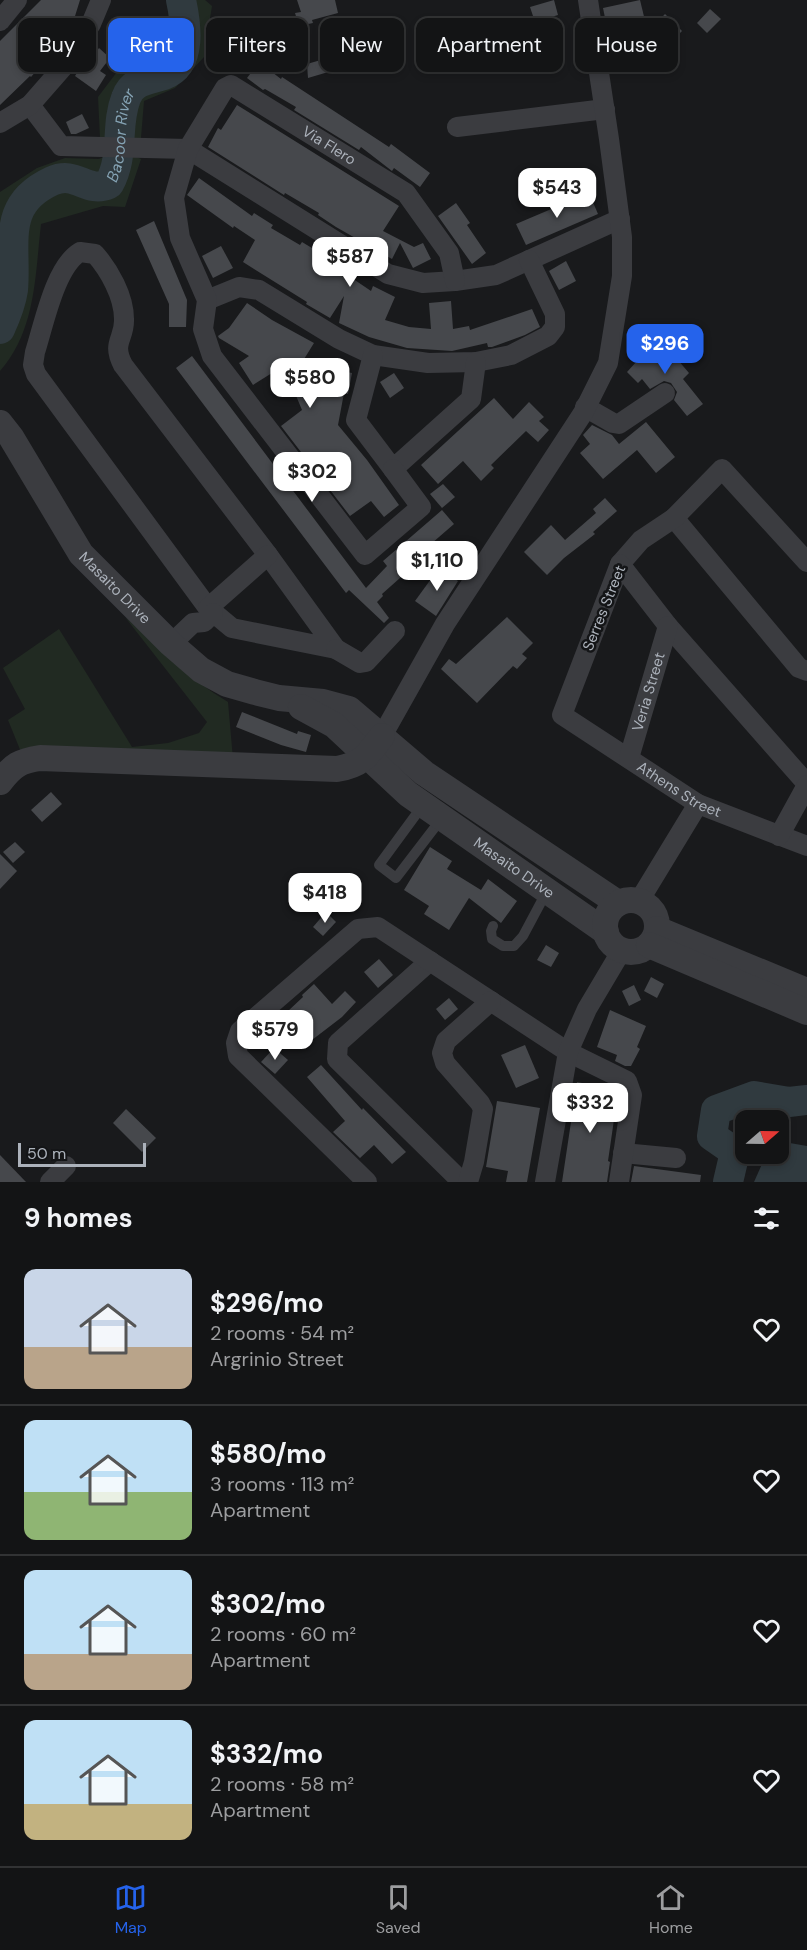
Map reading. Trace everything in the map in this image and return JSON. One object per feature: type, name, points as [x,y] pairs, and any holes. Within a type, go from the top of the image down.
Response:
[{"type":"street","points":[[0,21],[17,0]]},
{"type":"street","points":[[0,123],[30,105],[65,65],[91,24],[101,0]]},
{"type":"street","points":[[0,782],[10,769],[23,761],[40,758],[337,769],[348,767],[375,746],[445,624],[585,407],[608,363],[622,276],[622,237],[588,0]]},
{"type":"street","name":"Via Flero","points":[[188,149],[225,88],[231,85],[406,193],[449,253],[455,281]]},
{"type":"street","points":[[30,105],[61,146],[188,149],[388,274],[423,283],[495,275],[620,219]]},
{"type":"street","points":[[457,127],[605,109]]},
{"type":"street","points":[[188,149],[174,198],[180,238],[207,300],[203,329],[212,356],[365,555],[421,507],[356,420],[373,355]]},
{"type":"street","points":[[336,649],[268,555],[123,365],[118,355],[118,340],[124,321],[122,301],[103,263],[95,254],[80,252],[72,257],[60,274],[33,365],[36,374],[209,608],[232,627],[336,649],[360,663],[366,662],[395,631]]},
{"type":"street","points":[[207,300],[239,286],[260,290],[339,339],[373,355],[428,363],[476,362],[512,355],[548,336],[555,327],[555,314],[529,260]]},
{"type":"street","points":[[393,469],[471,399],[476,362]]},
{"type":"street","points":[[585,407],[619,424],[665,393]]},
{"type":"street","name":"Masaito Drive","points":[[0,423],[11,437],[81,554],[171,644],[201,670],[227,684],[279,698],[313,712],[424,772],[629,902]]},
{"type":"street","name":"Serres Street","points":[[562,715],[620,564],[641,540],[674,518],[722,469],[807,562]]},
{"type":"street","points":[[674,518],[799,668],[807,671]]},
{"type":"street","points":[[171,644],[193,623],[204,622],[209,608],[268,555]]},
{"type":"street","points":[[620,564],[668,626],[807,785],[779,836]]},
{"type":"street","name":"Veria Street","points":[[629,758],[668,626]]},
{"type":"street","name":"Athens Street","points":[[562,715],[698,804],[807,846]]},
{"type":"street","name":"Masaito Drive","points":[[375,746],[408,794],[614,941]]},
{"type":"street","points":[[545,1182],[568,1052],[614,941],[607,915],[629,902],[698,804]]},
{"type":"street","points":[[614,941],[637,952],[653,937],[655,915],[646,904],[629,902]]},
{"type":"street","points":[[367,1182],[238,1056],[236,1043],[240,1031],[357,929],[378,927],[568,1052],[627,1081],[632,1095],[619,1182]]},
{"type":"street","points":[[653,937],[807,991]]},
{"type":"street","points":[[653,937],[807,1012]]},
{"type":"street","points":[[430,961],[338,1043],[337,1059],[462,1182]]},
{"type":"street","points":[[468,1182],[474,1162],[483,1109],[445,1064],[442,1053],[446,1041],[492,1001]]},
{"type":"street","points":[[623,1153],[676,1158]]},
{"type":"street","points":[[50,1182],[66,1166]]},
{"type":"lane","points":[[433,811],[396,878],[379,865],[433,811]]},
{"type":"lane","points":[[493,926],[492,939],[503,946],[513,946],[523,936],[547,891]]},
{"type":"shaded area","points":[[167,0],[205,0],[212,6],[210,18],[206,18],[204,57],[194,68],[194,18],[169,18]]},
{"type":"shaded area","points":[[117,72],[190,72],[175,88],[144,101],[141,138],[100,138],[98,97]]},
{"type":"shaded area","points":[[104,157],[141,159],[125,207],[103,206],[41,224],[35,283],[27,320],[12,355],[0,371],[0,268],[2,262],[0,256],[0,192],[37,168],[65,158],[99,159]]},
{"type":"shaded area","points":[[125,617],[187,673],[228,702],[233,759],[21,752],[8,720],[25,709],[3,668],[59,629],[132,747],[168,743],[199,733],[207,722]]},
{"type":"shaded area","points":[[789,1143],[807,1146],[807,1182],[754,1182],[762,1164],[789,1164]]},
{"type":"building","points":[[41,0],[80,0],[74,18],[23,18]]},
{"type":"building","points":[[297,0],[335,0],[338,13],[312,20],[313,23],[308,24],[308,18],[297,18],[295,13],[301,12]]},
{"type":"building","points":[[554,0],[558,15],[534,18],[530,7]]},
{"type":"building","points":[[640,0],[644,18],[605,18],[603,8]]},
{"type":"building","points":[[710,9],[721,19],[707,33],[697,23]]},
{"type":"building","points":[[18,23],[18,72],[35,72],[0,105],[0,41]]},
{"type":"building","points":[[99,48],[108,56],[108,61],[100,71],[106,75],[96,91],[75,76],[78,72],[96,72],[96,52]]},
{"type":"building","points":[[320,60],[320,72],[328,72],[308,78],[308,64]]},
{"type":"building","points":[[252,72],[272,72],[281,79],[282,77],[389,147],[391,144],[430,173],[420,187],[394,168],[392,171],[361,147],[359,150],[294,110],[296,107],[265,89],[263,90],[247,78]]},
{"type":"building","points":[[237,105],[399,206],[383,231],[414,247],[423,243],[431,259],[413,268],[400,243],[392,259],[208,147],[218,128],[221,130]]},
{"type":"building","points":[[82,114],[89,128],[71,134],[66,122]]},
{"type":"building","points":[[199,178],[252,216],[254,213],[273,225],[271,228],[300,245],[302,242],[345,268],[343,272],[371,291],[373,286],[395,297],[385,320],[409,327],[431,329],[429,303],[451,301],[453,329],[469,326],[470,330],[532,309],[540,327],[492,347],[488,347],[487,343],[452,351],[407,348],[369,337],[339,323],[344,296],[330,318],[243,262],[255,240],[234,226],[233,228],[187,195]]},
{"type":"building","points":[[589,193],[598,214],[526,245],[516,224]]},
{"type":"building","points":[[456,203],[470,223],[467,225],[486,253],[472,264],[438,216]]},
{"type":"building","points":[[154,221],[187,300],[186,327],[169,327],[169,304],[136,230]]},
{"type":"building","points":[[221,246],[233,268],[213,278],[202,256]]},
{"type":"building","points":[[566,261],[576,281],[559,290],[549,271]]},
{"type":"building","points":[[247,303],[314,343],[301,364],[329,379],[331,369],[352,373],[348,394],[344,393],[338,425],[367,460],[399,505],[384,517],[371,501],[350,516],[281,426],[302,410],[292,386],[272,373],[253,385],[239,363],[249,356],[219,338],[218,336],[229,328]]},
{"type":"building","points":[[660,339],[689,373],[683,379],[703,404],[687,416],[674,400],[677,392],[671,383],[664,381],[650,389],[642,379],[638,383],[627,372]]},
{"type":"building","points":[[192,356],[366,588],[387,566],[383,561],[442,510],[454,524],[424,550],[427,554],[382,594],[383,596],[377,602],[389,618],[384,623],[349,590],[346,593],[176,368]]},
{"type":"building","points":[[394,373],[404,388],[390,398],[380,382]]},
{"type":"building","points":[[494,398],[513,419],[529,402],[544,417],[539,421],[549,430],[538,442],[526,431],[491,465],[494,468],[481,481],[463,461],[438,484],[421,465]]},
{"type":"building","points":[[646,422],[675,457],[656,473],[637,450],[603,479],[580,453],[590,444],[583,435],[592,425],[612,435],[619,444]]},
{"type":"building","points":[[443,484],[455,497],[442,508],[430,494]]},
{"type":"building","points":[[605,498],[617,511],[593,532],[595,534],[564,558],[547,575],[524,552],[551,525],[565,540],[596,513],[593,509]]},
{"type":"building","points":[[439,568],[458,581],[436,616],[415,601]]},
{"type":"building","points":[[507,617],[533,643],[522,654],[527,658],[517,669],[513,666],[477,703],[441,669],[449,659],[456,664]]},
{"type":"building","points":[[242,712],[297,734],[298,731],[311,735],[306,752],[281,745],[236,727]]},
{"type":"building","points":[[51,792],[62,804],[42,822],[31,810]]},
{"type":"building","points":[[15,842],[25,852],[13,863],[3,852]]},
{"type":"building","points":[[430,847],[452,861],[447,869],[481,890],[488,879],[517,901],[501,923],[469,898],[449,930],[424,914],[429,906],[404,890]]},
{"type":"building","points":[[0,854],[17,871],[0,889]]},
{"type":"building","points":[[326,912],[336,922],[323,936],[313,927]]},
{"type":"building","points":[[546,945],[559,953],[551,967],[537,960]]},
{"type":"building","points":[[379,959],[393,975],[378,988],[364,972]]},
{"type":"building","points":[[651,977],[664,984],[657,998],[644,991]]},
{"type":"building","points":[[314,984],[332,1004],[345,991],[356,1002],[342,1017],[312,1040],[300,1025],[284,1040],[272,1026]]},
{"type":"building","points":[[634,985],[641,1000],[629,1006],[622,991]]},
{"type":"building","points":[[449,998],[458,1009],[445,1020],[436,1009]]},
{"type":"building","points":[[610,1010],[646,1026],[637,1047],[640,1049],[631,1066],[615,1061],[617,1055],[597,1047]]},
{"type":"building","points":[[525,1045],[539,1078],[516,1088],[501,1055]]},
{"type":"building","points":[[274,1048],[288,1060],[275,1074],[261,1062]]},
{"type":"building","points":[[321,1065],[362,1110],[363,1108],[406,1152],[392,1164],[374,1145],[360,1158],[333,1132],[345,1121],[307,1077]]},
{"type":"building","points":[[577,1082],[618,1090],[607,1182],[562,1182]]},
{"type":"building","points":[[497,1101],[540,1108],[527,1182],[506,1182],[508,1171],[486,1167]]},
{"type":"building","points":[[126,1109],[156,1138],[142,1152],[113,1123]]},
{"type":"building","points":[[0,1155],[26,1182],[0,1182]]},
{"type":"building","points":[[634,1166],[701,1175],[700,1182],[631,1182]]},
{"type":"waterway","name":"Bacoor River","points":[[0,329],[13,290],[13,242],[18,214],[25,202],[36,191],[61,178],[94,186],[109,184],[117,162],[121,119],[129,92],[137,84],[173,70],[180,62],[185,42],[185,20],[181,0]]},
{"type":"waterway","points":[[728,1182],[735,1152],[712,1136],[716,1110],[754,1096],[789,1102],[807,1100]]}]
